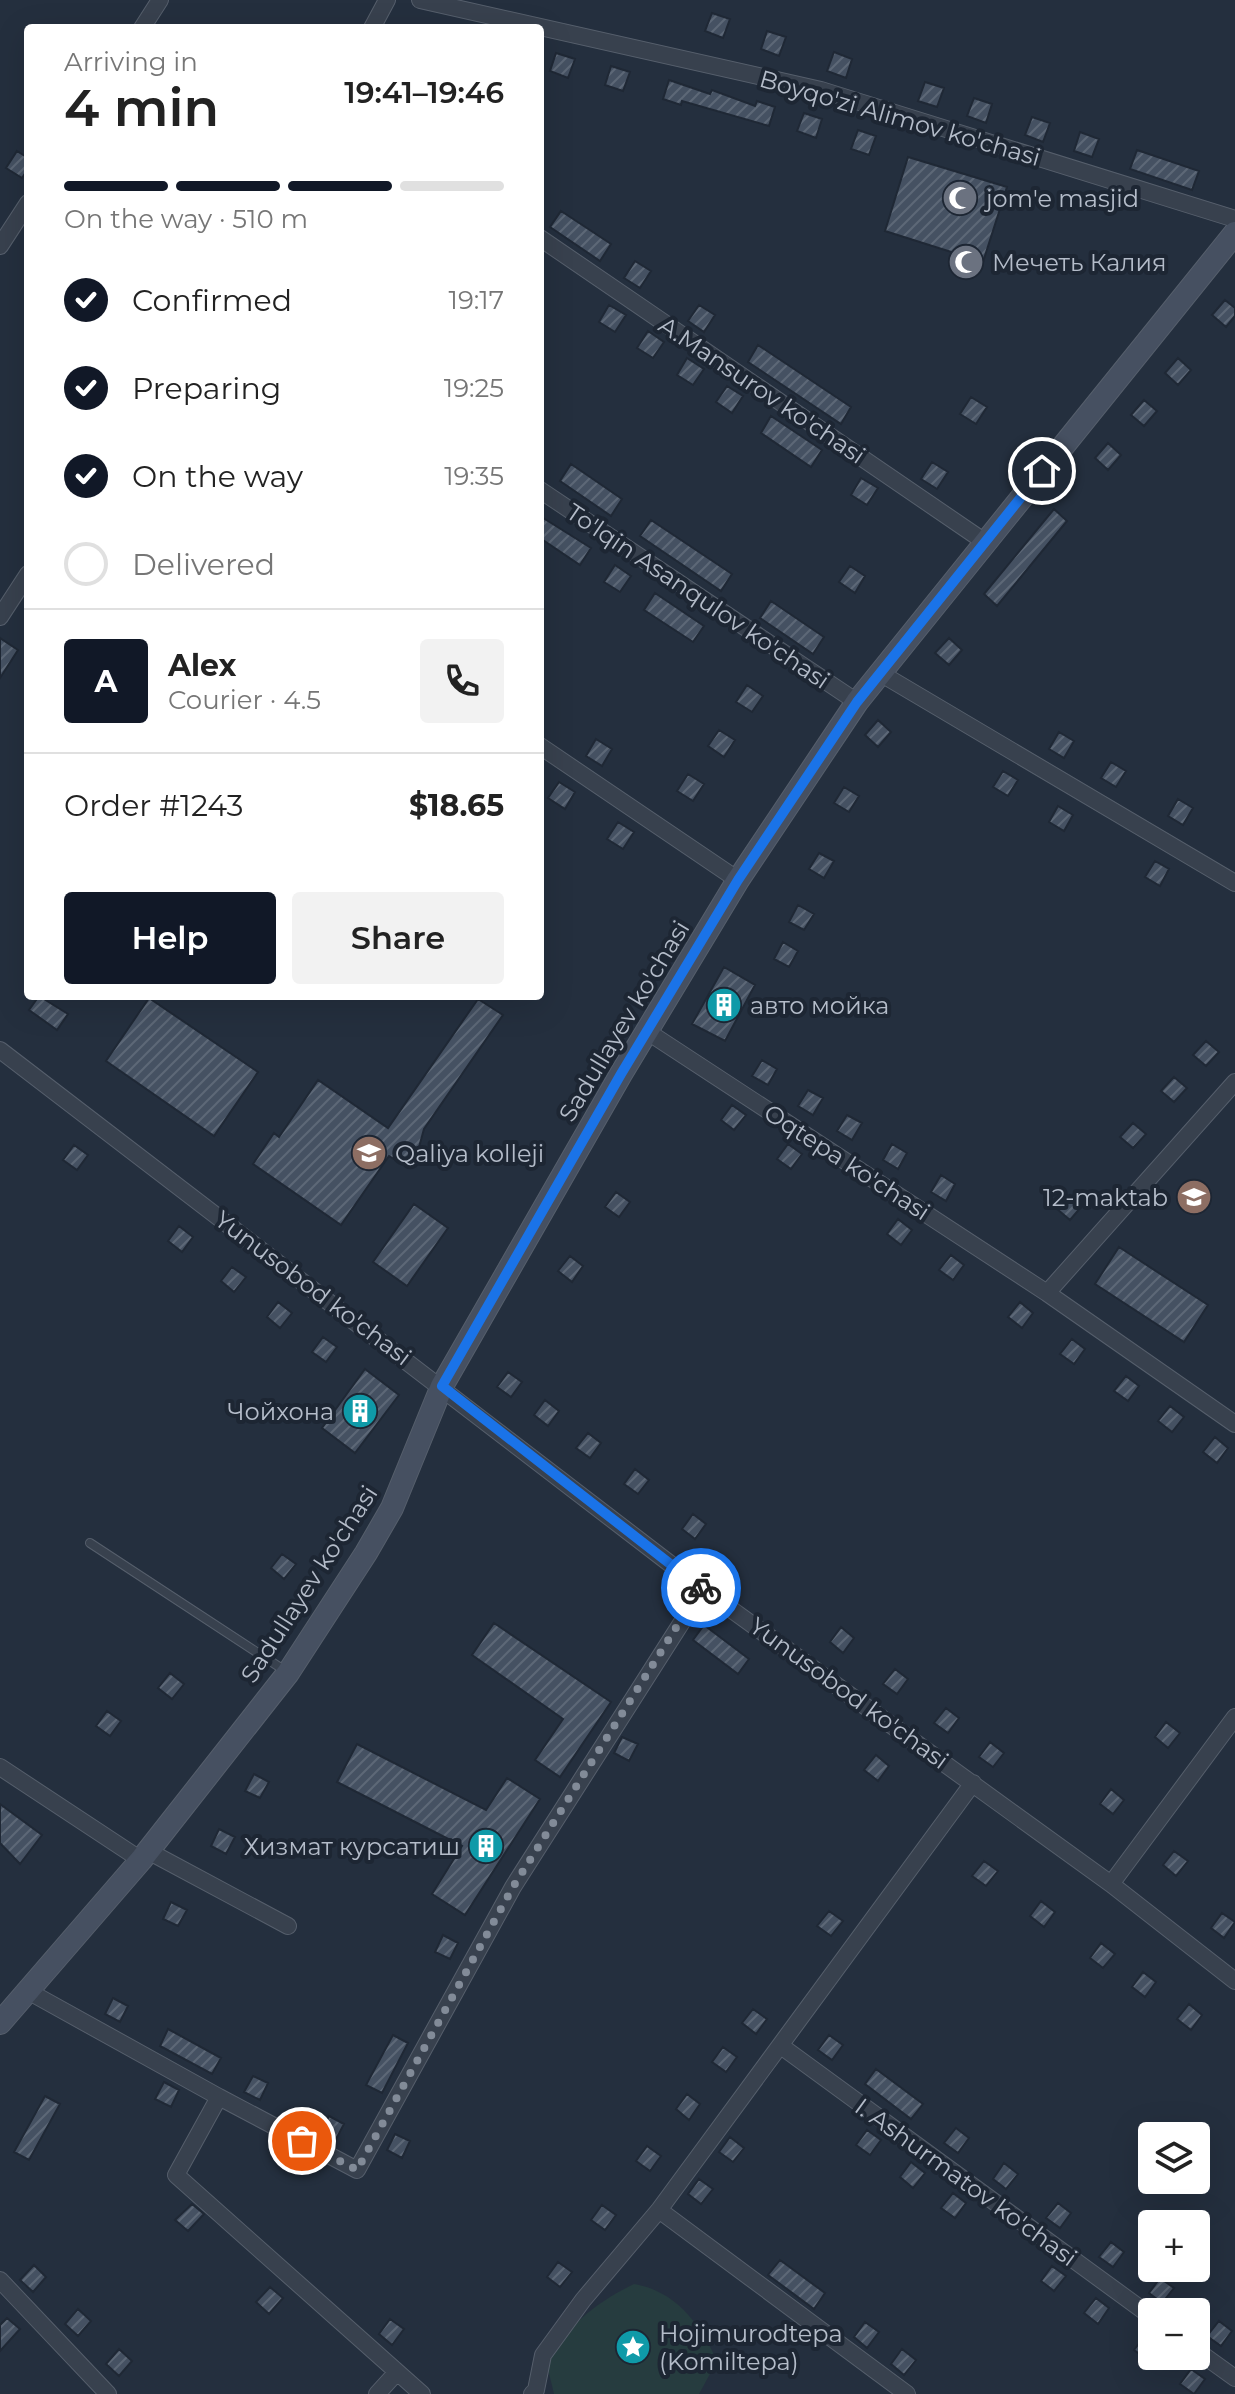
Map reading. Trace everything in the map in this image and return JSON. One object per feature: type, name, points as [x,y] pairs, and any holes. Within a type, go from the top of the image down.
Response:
[{"type":"main road","name":"Sadullayev ko'chasi","points":[[0,2023],[144,1856],[288,1673],[392,1508],[442,1386],[648,1032],[738,880],[857,702],[1235,233]]},
{"type":"street","points":[[145,24],[160,0]]},
{"type":"street","points":[[374,24],[387,0]]},
{"type":"street","name":"Boyqo'zi Alimov ko'chasi","points":[[420,0],[527,24]]},
{"type":"street","name":"Boyqo'zi Alimov ko'chasi","points":[[544,28],[821,90],[1235,219]]},
{"type":"street","points":[[0,246],[24,209]]},
{"type":"street","name":"A.Mansurov ko'chasi","points":[[544,241],[985,542]]},
{"type":"street","name":"To'lqin Asanqulov ko'chasi","points":[[544,493],[857,702]]},
{"type":"street","points":[[0,617],[24,580]]},
{"type":"street","points":[[880,673],[1235,883]]},
{"type":"street","points":[[544,749],[738,880]]},
{"type":"street","name":"Oqtepa ko'chasi","points":[[648,1032],[1047,1293],[1235,1424]]},
{"type":"street","name":"Yunusobod ko'chasi","points":[[0,1050],[703,1589],[1111,1884],[1235,1981]]},
{"type":"street","points":[[1047,1293],[1235,1082]]},
{"type":"street","points":[[26,1990],[357,2170],[513,1887],[703,1589]]},
{"type":"street","points":[[1111,1884],[1235,1717]]},
{"type":"street","points":[[0,1767],[144,1856],[288,1926]]},
{"type":"street","name":"Yunusobod ko'chasi","points":[[536,2393],[543,2355],[583,2300],[659,2210],[973,1783]]},
{"type":"street","name":"I. Ashurmatov ko'chasi","points":[[781,2046],[1138,2307]]},
{"type":"street","points":[[219,2097],[176,2175],[422,2394]]},
{"type":"street","points":[[659,2210],[907,2394]]},
{"type":"street","points":[[0,2280],[108,2394]]},
{"type":"street","points":[[1210,2360],[1235,2378]]},
{"type":"street","points":[[377,2394],[397,2372]]},
{"type":"lane","points":[[90,1543],[288,1673]]},
{"type":"green space","name":"Hojimurodtepa (Komiltepa)","points":[[634,2284],[649,2288],[674,2302],[703,2334],[717,2361],[699,2394],[554,2394],[546,2361],[555,2348],[584,2316]]},
{"type":"building","points":[[712,13],[730,19],[723,38],[705,31]]},
{"type":"building","points":[[767,31],[786,37],[779,56],[761,49]]},
{"type":"building","points":[[834,52],[852,59],[846,78],[827,71]]},
{"type":"building","points":[[556,53],[575,59],[568,78],[550,71]]},
{"type":"building","points":[[611,66],[630,72],[623,91],[605,85]]},
{"type":"building","points":[[669,80],[710,94],[712,90],[755,106],[757,101],[775,107],[769,126],[682,101],[681,105],[663,99]]},
{"type":"building","points":[[925,82],[944,88],[937,107],[918,101]]},
{"type":"building","points":[[974,98],[992,104],[986,123],[967,116]]},
{"type":"building","points":[[804,113],[822,119],[816,138],[797,131]]},
{"type":"building","points":[[1032,117],[1050,123],[1043,142],[1025,135]]},
{"type":"building","points":[[858,130],[876,136],[869,155],[851,149]]},
{"type":"building","points":[[1080,132],[1099,139],[1092,157],[1074,151]]},
{"type":"building","points":[[1137,150],[1199,171],[1192,190],[1130,169]]},
{"type":"building","points":[[17,151],[24,155],[22,178],[6,168]]},
{"type":"building","points":[[908,157],[1007,187],[983,262],[885,231]]},
{"type":"building","points":[[561,211],[611,244],[600,261],[550,227]]},
{"type":"building","points":[[635,261],[651,271],[640,288],[624,278]]},
{"type":"building","points":[[1225,300],[1235,308],[1235,316],[1226,327],[1212,315]]},
{"type":"building","points":[[609,305],[626,315],[615,332],[599,322]]},
{"type":"building","points":[[699,305],[715,315],[704,332],[688,321]]},
{"type":"building","points":[[648,331],[664,342],[653,358],[637,348]]},
{"type":"building","points":[[758,345],[851,407],[841,424],[748,362]]},
{"type":"building","points":[[687,358],[704,369],[693,385],[677,375]]},
{"type":"building","points":[[1178,358],[1191,370],[1178,385],[1165,373]]},
{"type":"building","points":[[727,386],[743,396],[732,413],[716,402]]},
{"type":"building","points":[[971,397],[987,407],[976,424],[960,414]]},
{"type":"building","points":[[1144,400],[1157,411],[1144,426],[1131,415]]},
{"type":"building","points":[[771,416],[822,450],[811,467],[761,433]]},
{"type":"building","points":[[1108,443],[1121,455],[1108,470],[1095,458]]},
{"type":"building","points":[[932,462],[948,472],[937,489],[921,479]]},
{"type":"building","points":[[571,464],[622,499],[611,516],[560,481]]},
{"type":"building","points":[[861,478],[878,488],[867,505],[851,495]]},
{"type":"building","points":[[1054,509],[1067,521],[997,606],[984,594]]},
{"type":"building","points":[[544,519],[591,548],[580,565],[544,541]]},
{"type":"building","points":[[651,520],[732,574],[721,591],[640,536]]},
{"type":"building","points":[[615,565],[631,576],[620,592],[604,582]]},
{"type":"building","points":[[850,566],[865,576],[855,593],[839,582]]},
{"type":"building","points":[[655,593],[704,626],[693,642],[644,610]]},
{"type":"building","points":[[771,601],[824,637],[813,654],[760,618]]},
{"type":"building","points":[[0,638],[18,650],[0,678]]},
{"type":"building","points":[[949,638],[962,650],[949,665],[935,653]]},
{"type":"building","points":[[747,685],[763,696],[752,712],[736,702]]},
{"type":"building","points":[[878,720],[891,732],[878,747],[865,735]]},
{"type":"building","points":[[719,730],[735,740],[724,757],[708,746]]},
{"type":"building","points":[[1059,732],[1074,741],[1064,758],[1049,749]]},
{"type":"building","points":[[596,739],[612,749],[602,766],[586,756]]},
{"type":"building","points":[[1111,762],[1126,771],[1116,787],[1101,778]]},
{"type":"building","points":[[1003,771],[1018,780],[1008,796],[993,787]]},
{"type":"building","points":[[688,774],[704,784],[693,801],[677,791]]},
{"type":"building","points":[[559,782],[575,792],[565,809],[548,798]]},
{"type":"building","points":[[844,787],[859,796],[849,812],[834,803]]},
{"type":"building","points":[[1178,799],[1193,808],[1183,825],[1168,816]]},
{"type":"building","points":[[1058,806],[1073,815],[1064,831],[1049,822]]},
{"type":"building","points":[[618,822],[634,832],[623,849],[607,839]]},
{"type":"building","points":[[819,853],[834,861],[824,878],[809,869]]},
{"type":"building","points":[[1155,861],[1169,869],[1160,886],[1145,877]]},
{"type":"building","points":[[798,905],[814,914],[804,930],[789,922]]},
{"type":"building","points":[[783,942],[798,951],[789,967],[774,959]]},
{"type":"building","name":"авто мойка","points":[[724,967],[755,985],[725,1041],[692,1024]]},
{"type":"building","points":[[36,1000],[45,1000],[68,1014],[57,1030],[29,1010]]},
{"type":"building","points":[[148,1000],[152,1000],[258,1072],[214,1136],[106,1061]]},
{"type":"building","points":[[477,1000],[503,1015],[424,1129],[418,1151],[402,1164],[389,1156],[341,1225],[253,1164],[274,1133],[279,1137],[318,1080],[388,1128]]},
{"type":"building","points":[[1206,1041],[1219,1052],[1206,1066],[1193,1055]]},
{"type":"building","points":[[762,1060],[777,1069],[768,1085],[752,1076]]},
{"type":"building","points":[[1174,1077],[1187,1088],[1174,1102],[1161,1091]]},
{"type":"building","points":[[808,1090],[823,1098],[813,1115],[798,1106]]},
{"type":"building","points":[[732,1105],[746,1115],[734,1130],[721,1120]]},
{"type":"building","points":[[847,1115],[862,1123],[852,1140],[837,1131]]},
{"type":"building","points":[[1133,1123],[1146,1134],[1133,1148],[1120,1137]]},
{"type":"building","points":[[788,1144],[802,1154],[791,1169],[777,1159]]},
{"type":"building","points":[[892,1144],[907,1153],[898,1169],[883,1160]]},
{"type":"building","points":[[74,1145],[88,1155],[77,1170],[63,1160]]},
{"type":"building","points":[[941,1175],[955,1184],[946,1201],[931,1192]]},
{"type":"building","points":[[616,1192],[630,1202],[619,1217],[605,1207]]},
{"type":"building","points":[[1070,1195],[1082,1206],[1070,1220],[1057,1209]]},
{"type":"building","points":[[414,1204],[448,1228],[407,1286],[373,1262]]},
{"type":"building","points":[[898,1219],[912,1230],[901,1245],[887,1234]]},
{"type":"building","points":[[179,1226],[193,1237],[182,1252],[168,1241]]},
{"type":"building","points":[[1119,1247],[1208,1305],[1184,1342],[1095,1284]]},
{"type":"building","points":[[951,1255],[964,1265],[953,1280],[939,1270]]},
{"type":"building","points":[[570,1256],[583,1266],[572,1282],[558,1271]]},
{"type":"building","points":[[232,1267],[246,1277],[234,1292],[221,1281]]},
{"type":"building","points":[[278,1302],[292,1313],[280,1328],[267,1317]]},
{"type":"building","points":[[1020,1302],[1033,1313],[1022,1328],[1008,1317]]},
{"type":"building","points":[[323,1337],[337,1347],[326,1362],[312,1352]]},
{"type":"building","points":[[1072,1339],[1085,1349],[1074,1364],[1060,1354]]},
{"type":"building","name":"Чойхона","points":[[365,1369],[399,1395],[355,1453],[322,1428]]},
{"type":"building","points":[[508,1372],[522,1382],[511,1397],[497,1387]]},
{"type":"building","points":[[1126,1376],[1139,1386],[1128,1401],[1114,1391]]},
{"type":"building","points":[[545,1400],[559,1411],[548,1426],[534,1415]]},
{"type":"building","points":[[1170,1406],[1184,1417],[1172,1432],[1158,1421]]},
{"type":"building","points":[[588,1433],[601,1443],[590,1458],[576,1448]]},
{"type":"building","points":[[1215,1437],[1228,1448],[1217,1463],[1203,1452]]},
{"type":"building","points":[[635,1469],[649,1480],[638,1494],[624,1484]]},
{"type":"building","points":[[693,1514],[706,1524],[695,1539],[682,1529]]},
{"type":"building","points":[[282,1554],[296,1564],[284,1579],[271,1568]]},
{"type":"building","points":[[494,1623],[611,1702],[560,1777],[535,1760],[563,1719],[472,1655]]},
{"type":"building","points":[[704,1625],[749,1659],[738,1674],[693,1640]]},
{"type":"building","points":[[841,1627],[854,1638],[843,1653],[830,1642]]},
{"type":"building","points":[[895,1669],[908,1679],[897,1694],[883,1684]]},
{"type":"building","points":[[170,1673],[184,1684],[172,1699],[158,1688]]},
{"type":"building","points":[[946,1708],[959,1718],[948,1733],[934,1723]]},
{"type":"building","points":[[107,1711],[121,1721],[110,1736],[96,1726]]},
{"type":"building","points":[[1166,1722],[1180,1733],[1168,1748],[1155,1737]]},
{"type":"building","points":[[622,1737],[638,1744],[629,1761],[614,1753]]},
{"type":"building","points":[[990,1742],[1004,1753],[993,1767],[979,1757]]},
{"type":"building","points":[[357,1744],[486,1810],[507,1778],[540,1799],[465,1915],[432,1894],[462,1846],[337,1782]]},
{"type":"building","points":[[876,1755],[889,1766],[878,1781],[864,1770]]},
{"type":"building","points":[[254,1774],[269,1782],[260,1798],[245,1791]]},
{"type":"building","points":[[1111,1789],[1124,1800],[1113,1814],[1100,1804]]},
{"type":"building","points":[[0,1804],[42,1835],[20,1864],[0,1843]]},
{"type":"building","points":[[219,1829],[235,1837],[226,1854],[211,1846]]},
{"type":"building","points":[[1174,1851],[1188,1861],[1176,1876],[1163,1865]]},
{"type":"building","points":[[984,1861],[998,1871],[986,1886],[972,1876]]},
{"type":"building","points":[[1041,1901],[1055,1912],[1044,1927],[1030,1916]]},
{"type":"building","points":[[171,1902],[187,1910],[178,1926],[163,1919]]},
{"type":"building","points":[[829,1911],[843,1921],[831,1936],[817,1926]]},
{"type":"building","points":[[1222,1913],[1235,1922],[1224,1938],[1211,1928]]},
{"type":"building","points":[[443,1935],[458,1943],[450,1959],[435,1952]]},
{"type":"building","points":[[1101,1943],[1115,1954],[1103,1968],[1090,1958]]},
{"type":"building","points":[[1143,1972],[1156,1982],[1145,1997],[1132,1987]]},
{"type":"building","points":[[113,1998],[128,2006],[120,2022],[105,2014]]},
{"type":"building","points":[[1189,2004],[1202,2015],[1191,2030],[1177,2019]]},
{"type":"building","points":[[753,2009],[767,2019],[756,2034],[742,2023]]},
{"type":"building","points":[[168,2029],[221,2058],[212,2074],[160,2046]]},
{"type":"building","points":[[393,2035],[408,2043],[382,2093],[366,2085]]},
{"type":"building","points":[[829,2035],[843,2045],[832,2060],[818,2050]]},
{"type":"building","points":[[723,2047],[737,2057],[726,2072],[712,2062]]},
{"type":"building","points":[[876,2069],[923,2104],[911,2119],[865,2084]]},
{"type":"building","points":[[253,2076],[268,2083],[260,2100],[244,2092]]},
{"type":"building","points":[[164,2082],[179,2090],[171,2107],[155,2099]]},
{"type":"building","points":[[687,2094],[700,2104],[689,2120],[676,2109]]},
{"type":"building","points":[[45,2096],[60,2104],[29,2160],[14,2152]]},
{"type":"building","points":[[329,2116],[344,2124],[335,2141],[320,2133]]},
{"type":"building","points":[[956,2128],[969,2138],[958,2153],[944,2143]]},
{"type":"building","points":[[867,2130],[881,2140],[870,2155],[856,2145]]},
{"type":"building","points":[[395,2134],[410,2141],[402,2158],[387,2150]]},
{"type":"building","points":[[730,2137],[744,2148],[733,2162],[719,2152]]},
{"type":"building","points":[[647,2146],[661,2156],[650,2171],[636,2161]]},
{"type":"building","points":[[911,2162],[925,2173],[913,2188],[900,2177]]},
{"type":"building","points":[[1004,2163],[1018,2174],[1006,2189],[993,2179]]},
{"type":"building","points":[[699,2179],[713,2189],[701,2204],[688,2194]]},
{"type":"building","points":[[953,2193],[966,2203],[955,2218],[941,2208]]},
{"type":"building","points":[[1058,2203],[1071,2213],[1060,2228],[1046,2218]]},
{"type":"building","points":[[192,2204],[204,2214],[188,2231],[175,2220]]},
{"type":"building","points":[[602,2205],[616,2215],[605,2230],[591,2220]]},
{"type":"building","points":[[1111,2242],[1124,2252],[1113,2267],[1099,2257]]},
{"type":"building","points":[[780,2260],[825,2293],[814,2309],[768,2275]]},
{"type":"building","points":[[558,2262],[572,2272],[560,2287],[547,2277]]},
{"type":"building","points":[[34,2265],[46,2277],[33,2292],[20,2280]]},
{"type":"building","points":[[1052,2266],[1066,2276],[1054,2291],[1041,2281]]},
{"type":"building","points":[[1157,2282],[1166,2282],[1174,2288],[1166,2298],[1156,2298],[1149,2293]]},
{"type":"building","points":[[270,2287],[283,2298],[269,2314],[256,2302]]},
{"type":"building","points":[[1096,2298],[1109,2308],[1098,2324],[1084,2313]]},
{"type":"building","points":[[78,2309],[91,2321],[78,2336],[65,2324]]},
{"type":"building","points":[[7,2318],[20,2329],[0,2351],[0,2325]]},
{"type":"building","points":[[390,2319],[404,2329],[392,2345],[379,2334]]},
{"type":"building","points":[[1219,2321],[1232,2331],[1221,2346],[1210,2338],[1210,2332]]},
{"type":"building","points":[[865,2322],[879,2332],[867,2348],[854,2337]]},
{"type":"building","points":[[119,2349],[132,2361],[119,2376],[106,2364]]},
{"type":"building","points":[[902,2349],[916,2360],[904,2375],[891,2364]]},
{"type":"building","points":[[1190,2370],[1205,2379],[1194,2394],[1180,2384]]},
{"type":"way so far","points":[[302,2141],[357,2170],[513,1887],[701,1588]]},
{"type":"place","name":"jom'e masjid","points":[[960,198]]},
{"type":"place","name":"Мечеть Калия","points":[[966,262]]},
{"type":"place","name":"авто мойка","points":[[724,1005]]},
{"type":"place","name":"Qaliya kolleji","points":[[369,1153]]},
{"type":"place","name":"12-maktab","points":[[1194,1197]]},
{"type":"place","name":"Чойхона","points":[[360,1411]]},
{"type":"place","name":"Хизмат курсатиш","points":[[486,1846]]},
{"type":"place","name":"Hojimurodtepa (Komiltepa)","points":[[633,2347]]},
{"type":"route","points":[[701,1588],[442,1386],[621,1074],[738,880],[857,702],[1042,471]]}]
